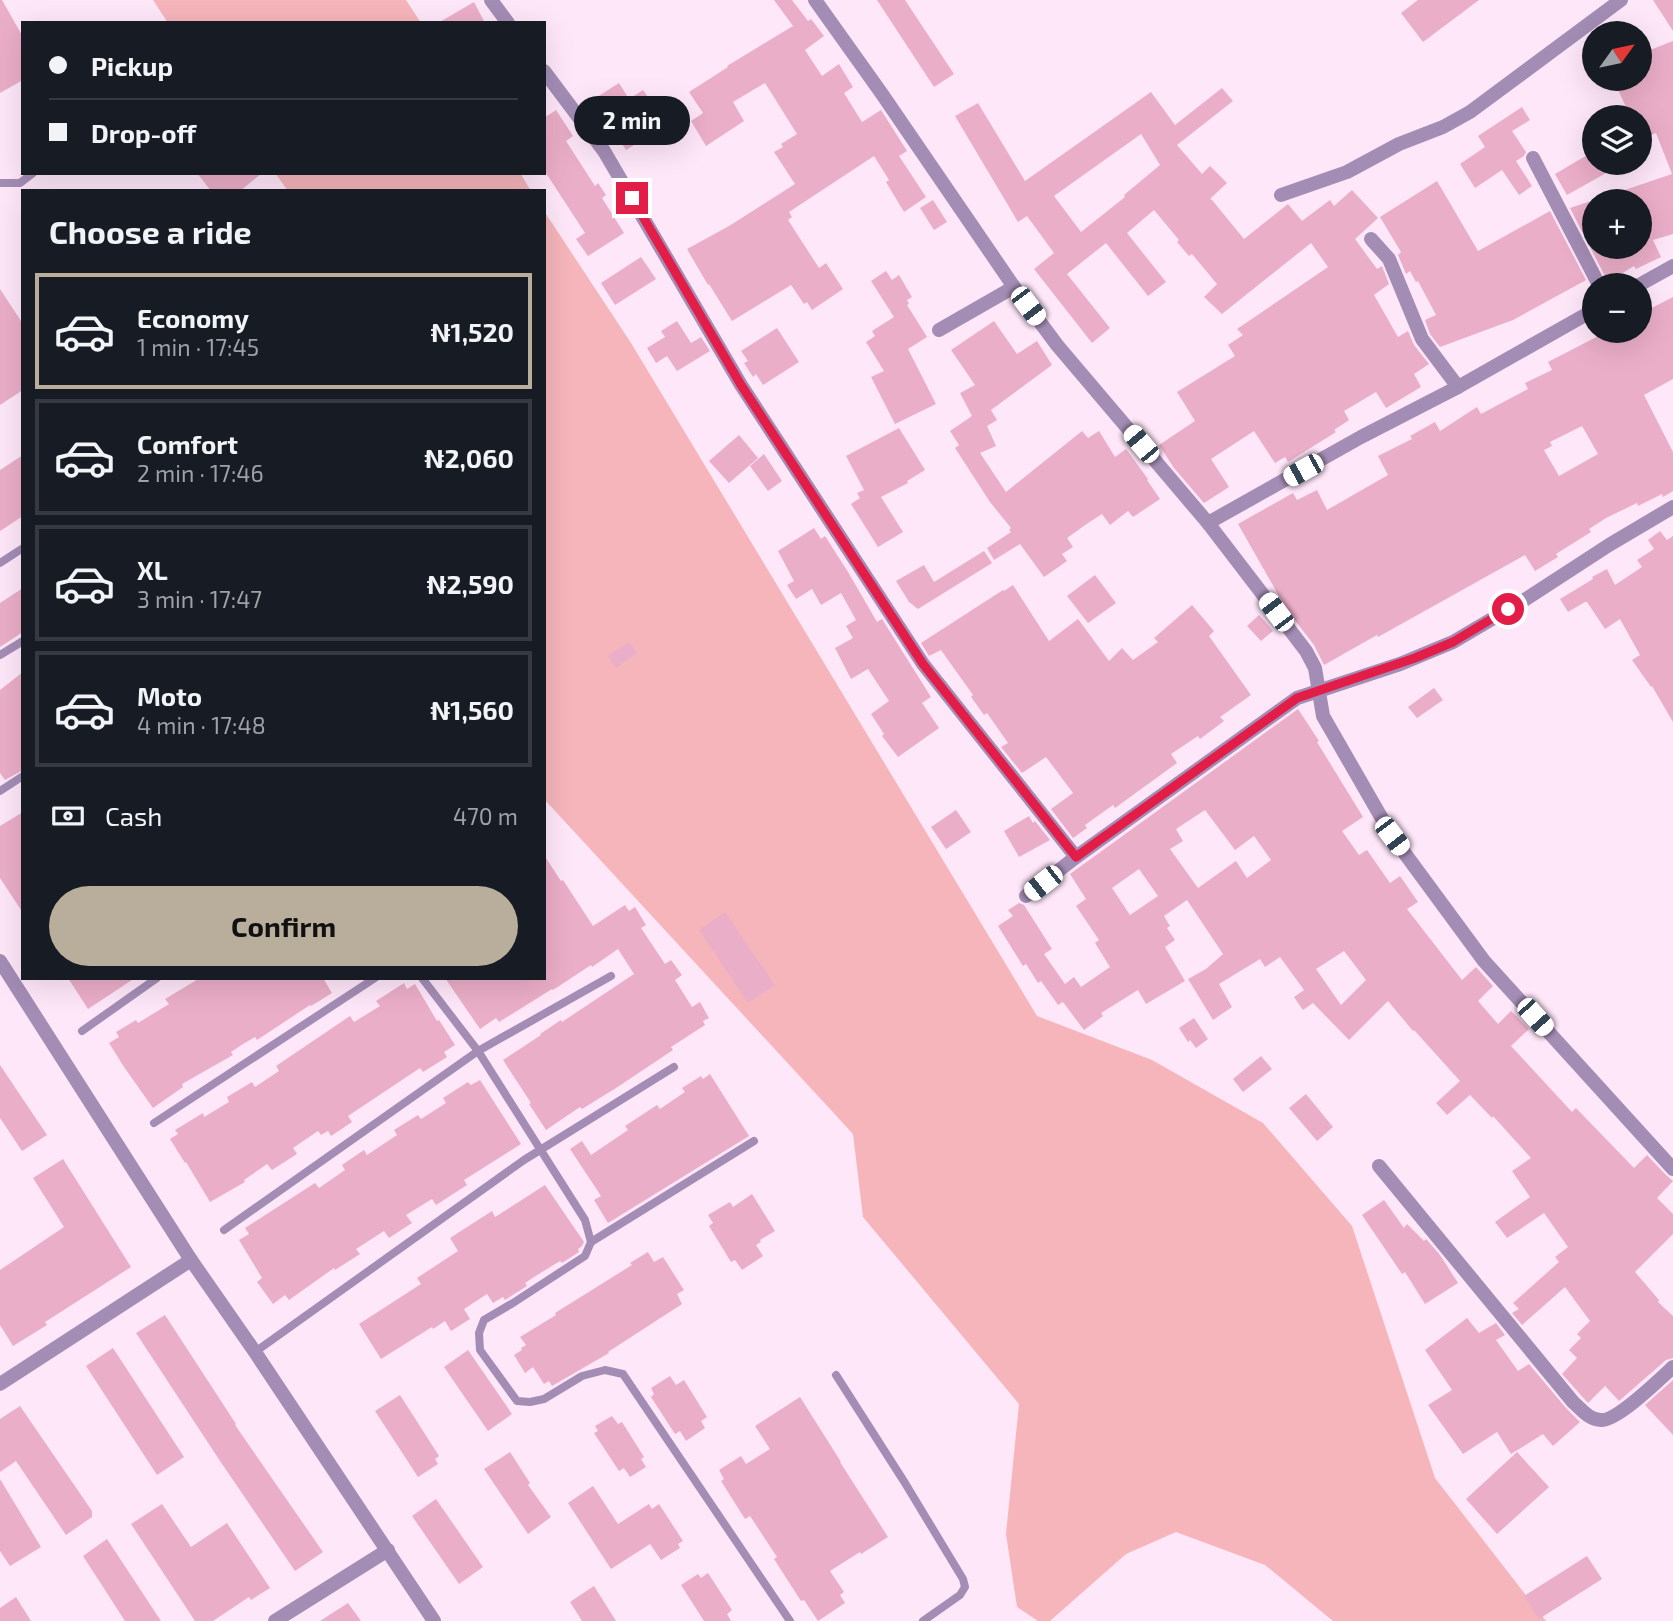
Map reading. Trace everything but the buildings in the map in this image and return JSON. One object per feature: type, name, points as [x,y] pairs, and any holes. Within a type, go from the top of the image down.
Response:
[{"type":"street","points":[[491,0],[507,21]]},
{"type":"street","points":[[814,0],[1057,345],[1208,523],[1306,651],[1315,668],[1323,716],[1392,836],[1484,961],[1673,1169]]},
{"type":"street","points":[[1281,195],[1347,172],[1399,144],[1443,127],[1470,112],[1621,0]]},
{"type":"street","points":[[546,74],[604,151],[741,385],[923,664],[1076,857]]},
{"type":"street","points":[[1533,158],[1593,273]]},
{"type":"street","points":[[1371,239],[1389,259],[1422,339],[1458,387]]},
{"type":"street","points":[[1652,278],[1673,266]]},
{"type":"street","points":[[939,330],[1014,287]]},
{"type":"street","points":[[1208,523],[1582,317]]},
{"type":"street","points":[[1026,896],[1283,706],[1297,698],[1400,664],[1453,642],[1673,507]]},
{"type":"street","points":[[1,963],[191,1260],[256,1352],[434,1621]]},
{"type":"street","points":[[1379,1166],[1573,1402],[1591,1418],[1610,1419],[1673,1367]]},
{"type":"street","points":[[0,1384],[191,1260]]},
{"type":"street","points":[[275,1621],[388,1550]]},
{"type":"lane","points":[[0,183],[20,183],[30,175]]},
{"type":"lane","points":[[0,563],[21,549]]},
{"type":"lane","points":[[0,655],[21,642]]},
{"type":"lane","points":[[0,791],[21,777]]},
{"type":"lane","points":[[224,1230],[478,1051],[611,976]]},
{"type":"lane","points":[[82,1031],[154,980]]},
{"type":"lane","points":[[154,1123],[372,980]]},
{"type":"lane","points":[[424,980],[478,1051],[585,1220],[591,1242]]},
{"type":"lane","points":[[256,1352],[513,1168],[674,1067]]},
{"type":"lane","points":[[754,1141],[591,1242],[585,1256],[484,1320],[479,1333],[480,1350],[517,1401],[544,1399],[582,1376],[605,1370],[623,1374],[790,1621]]},
{"type":"lane","points":[[836,1375],[963,1579],[965,1587],[960,1595],[923,1621]]},
{"type":"shaded area","points":[[153,0],[406,0],[420,21],[167,21]]},
{"type":"shaded area","points":[[276,175],[521,175],[530,189],[287,189]]},
{"type":"shaded area","points":[[546,214],[631,343],[1037,1016],[1152,1060],[1263,1123],[1352,1226],[1435,1478],[1546,1621],[1333,1621],[1265,1565],[1176,1532],[1126,1554],[1050,1621],[1038,1621],[1017,1607],[1006,1534],[1019,1404],[863,1217],[853,1134],[546,801]]},
{"type":"route","points":[[632,198],[741,385],[923,664],[1076,857],[1283,706],[1297,698],[1400,664],[1453,642],[1508,609]]}]
